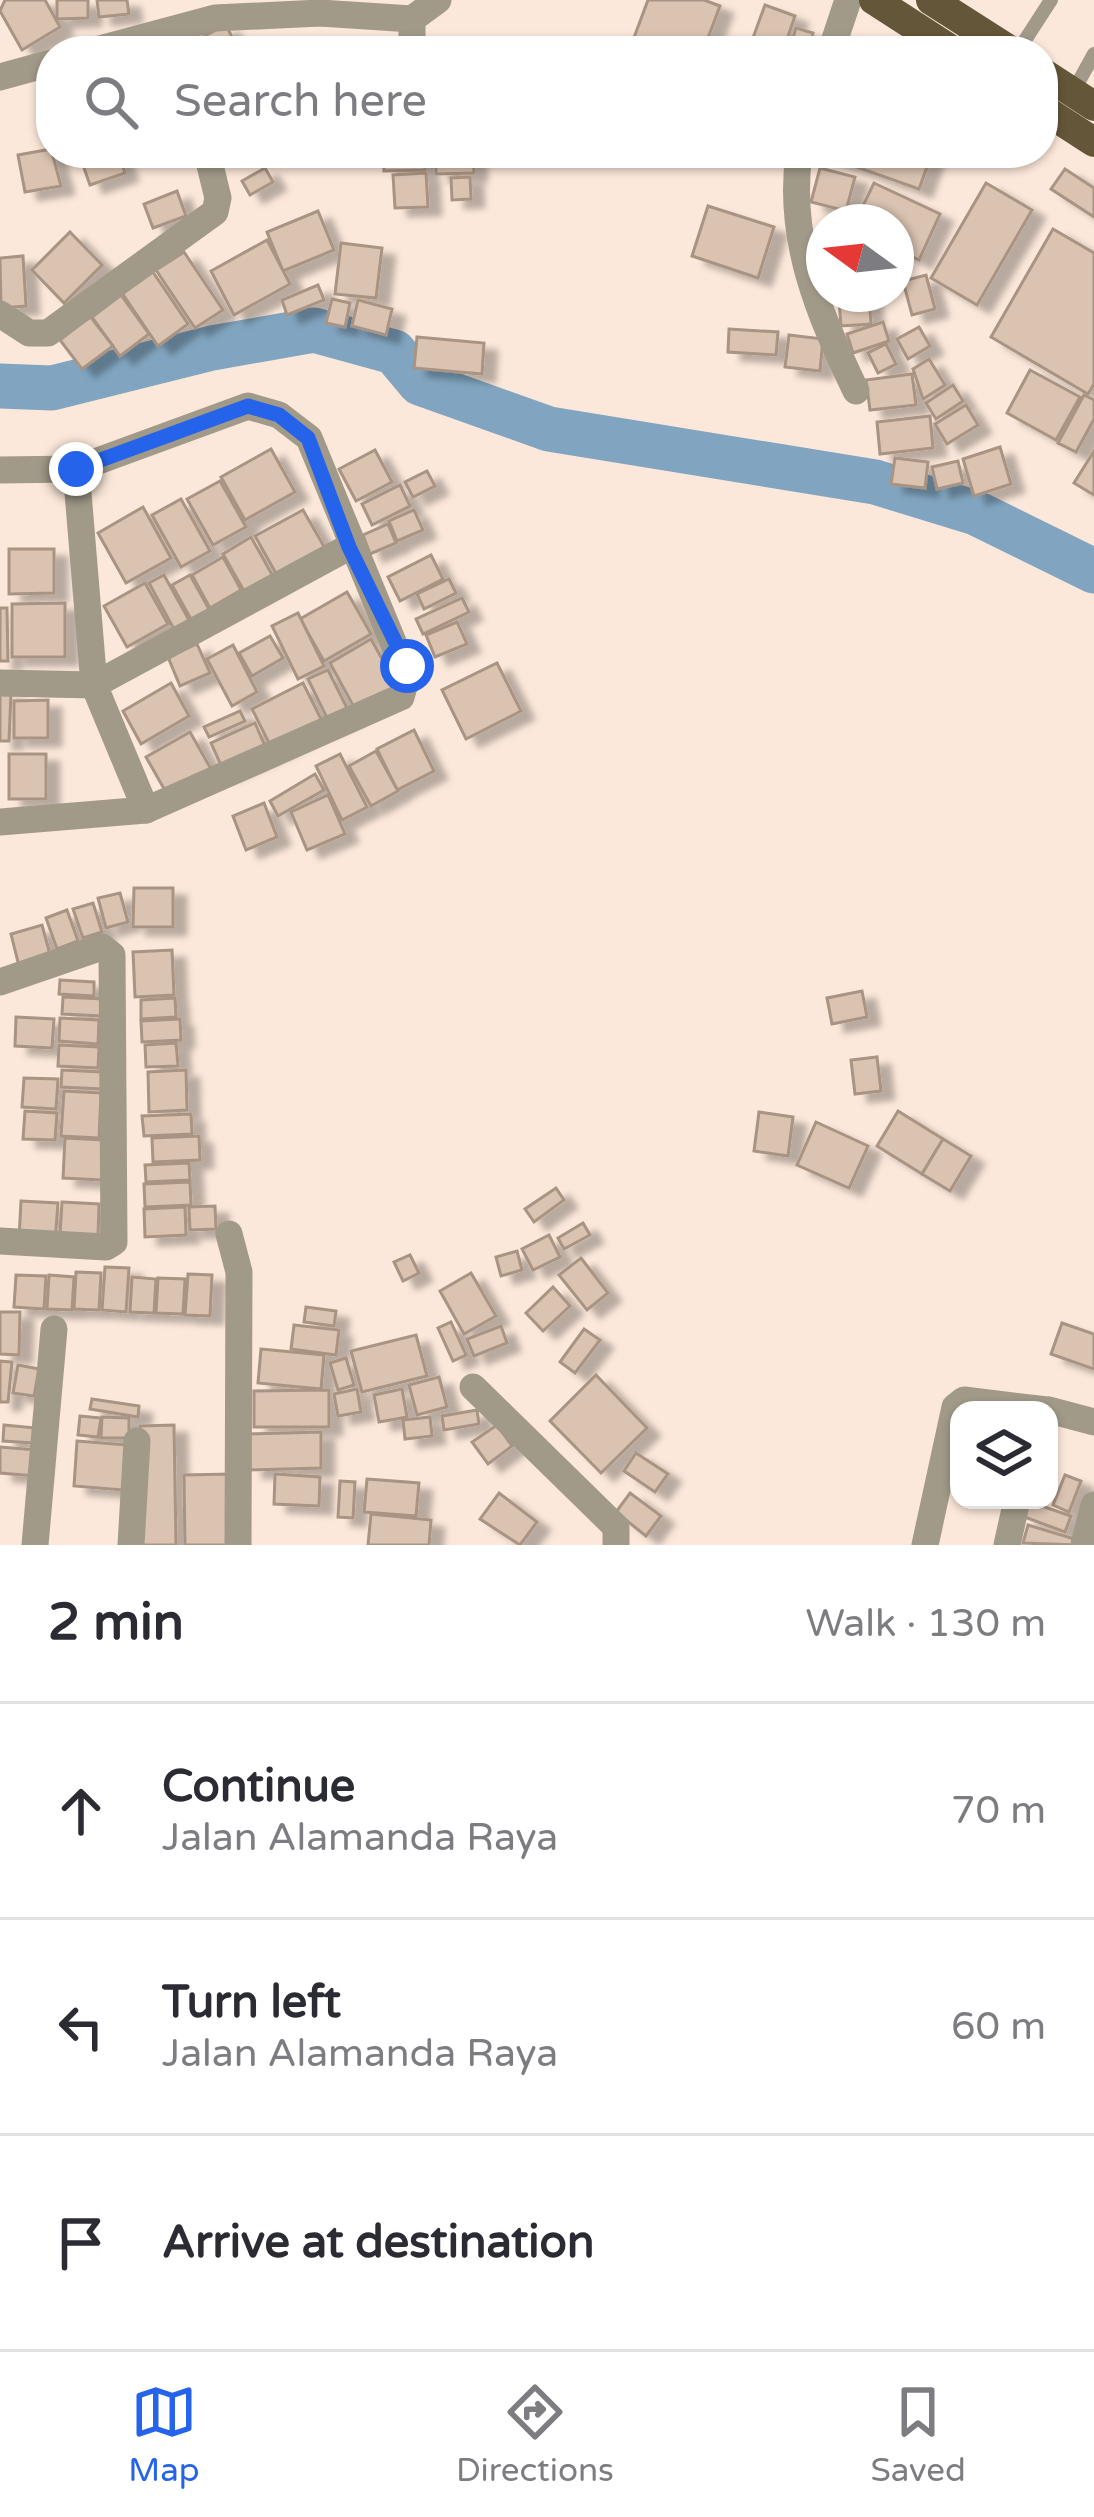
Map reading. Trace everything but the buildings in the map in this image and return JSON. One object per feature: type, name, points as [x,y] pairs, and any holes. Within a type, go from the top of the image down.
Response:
[{"type":"main road","points":[[874,0],[930,36]]},
{"type":"main road","points":[[931,0],[990,36]]},
{"type":"main road","points":[[1058,119],[1094,142]]},
{"type":"street","points":[[184,36],[215,18],[320,13],[412,19],[438,0]]},
{"type":"street","points":[[836,36],[848,0]]},
{"type":"street","points":[[412,19],[412,36]]},
{"type":"street","points":[[0,77],[36,67]]},
{"type":"street","points":[[0,314],[29,333],[48,333],[215,212],[218,198],[211,168]]},
{"type":"street","points":[[797,168],[798,240],[813,292],[856,391]]},
{"type":"street","points":[[0,470],[76,469],[248,406],[279,415],[308,438],[349,547],[407,666],[400,697],[146,810],[0,822]]},
{"type":"street","points":[[76,469],[94,685],[146,810]]},
{"type":"street","points":[[0,683],[94,685],[349,547]]},
{"type":"street","points":[[0,982],[102,947],[112,955],[114,1242],[106,1246],[0,1240]]},
{"type":"street","points":[[229,1234],[238,1272],[238,1545]]},
{"type":"street","points":[[35,1545],[54,1329]]},
{"type":"street","points":[[472,1388],[616,1527],[616,1545]]},
{"type":"street","points":[[1058,1413],[1094,1422]]},
{"type":"street","points":[[925,1545],[950,1430]]},
{"type":"street","points":[[130,1545],[136,1441]]},
{"type":"street","points":[[1084,1545],[1094,1505]]},
{"type":"street","points":[[1007,1545],[1015,1509]]},
{"type":"lane","points":[[1023,36],[1044,3]]},
{"type":"lane","points":[[1083,99],[1094,54]]},
{"type":"waterway","points":[[0,386],[52,388],[212,348],[314,330],[394,352],[420,383],[549,429],[875,482],[976,513],[1094,571]]},
{"type":"route","points":[[76,469],[248,406],[293,423],[308,438],[349,547],[407,666]]}]
